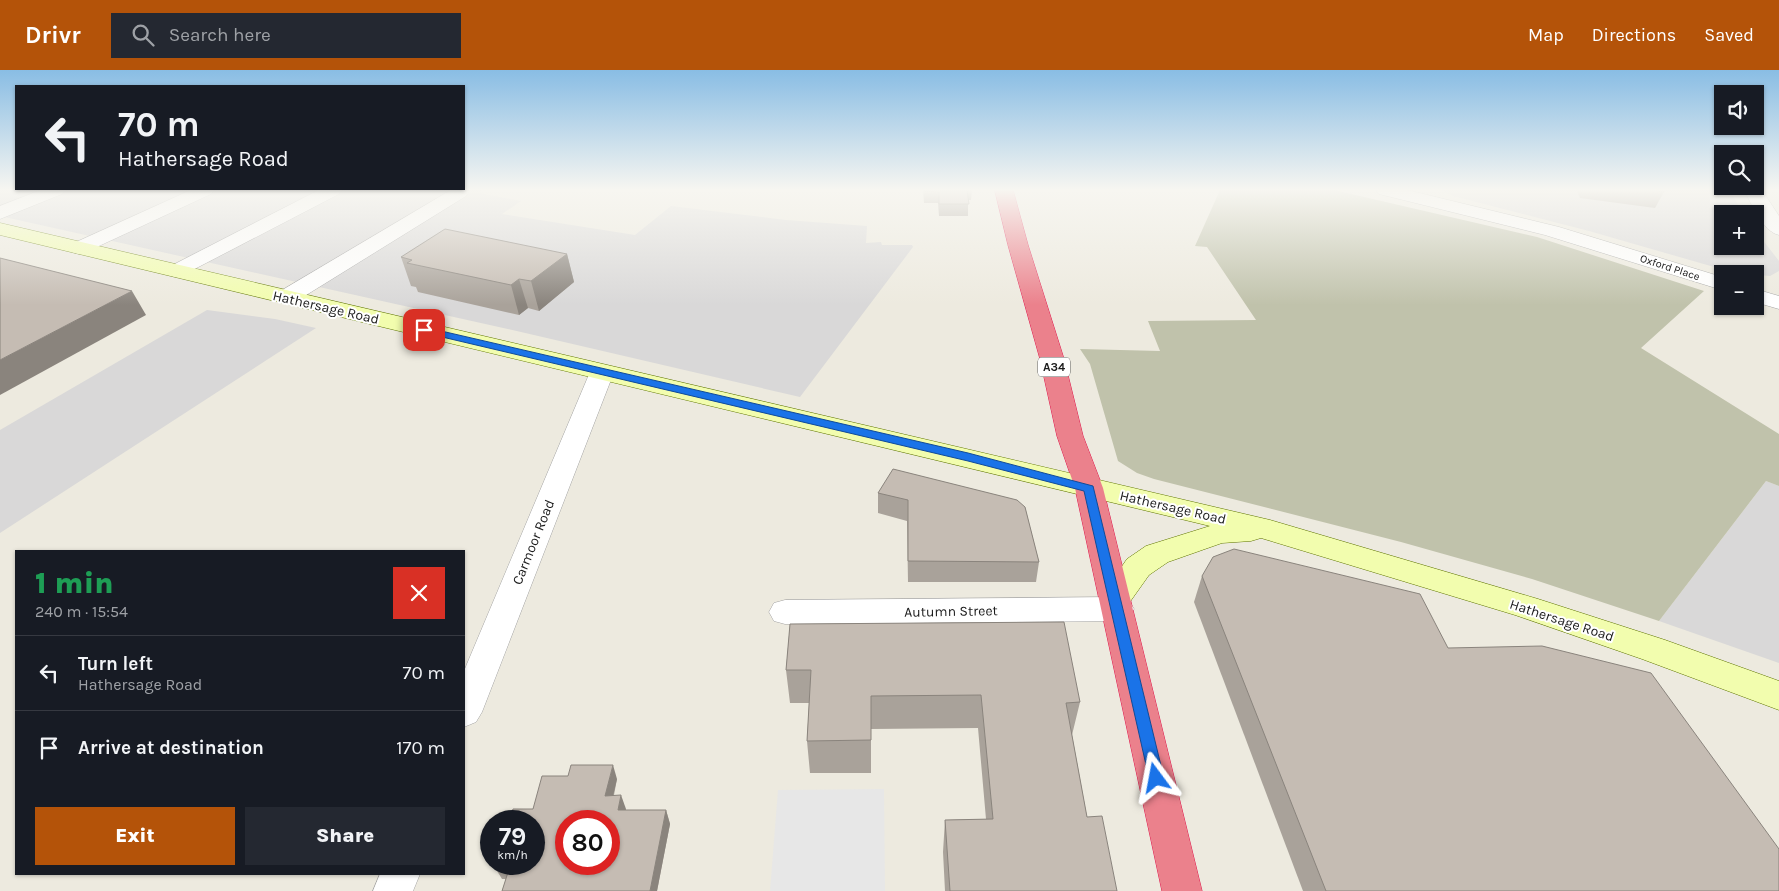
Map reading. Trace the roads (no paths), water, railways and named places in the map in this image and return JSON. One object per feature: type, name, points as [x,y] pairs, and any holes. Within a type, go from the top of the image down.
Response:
[{"type":"highway","name":"A34","points":[[1014,228],[1052,359],[1070,436],[1089,488],[1182,891]]},
{"type":"street","points":[[79,248],[122,228]]},
{"type":"street","points":[[176,271],[259,228]]},
{"type":"street","points":[[286,297],[400,228]]},
{"type":"street","name":"Oxford Place","points":[[1538,228],[1714,282]]},
{"type":"street","name":"Hathersage Road","points":[[0,229],[968,457],[1089,488],[1176,506],[1270,530],[1398,567],[1581,626],[1779,696]]},
{"type":"street","points":[[1764,298],[1779,303]]},
{"type":"street","name":"Carmoor Road","points":[[465,710],[602,372]]},
{"type":"street","points":[[1117,604],[1138,567],[1157,554],[1220,533],[1270,530]]},
{"type":"street","name":"Autumn Street","points":[[785,612],[1117,604]]},
{"type":"street","points":[[393,891],[400,875]]}]
